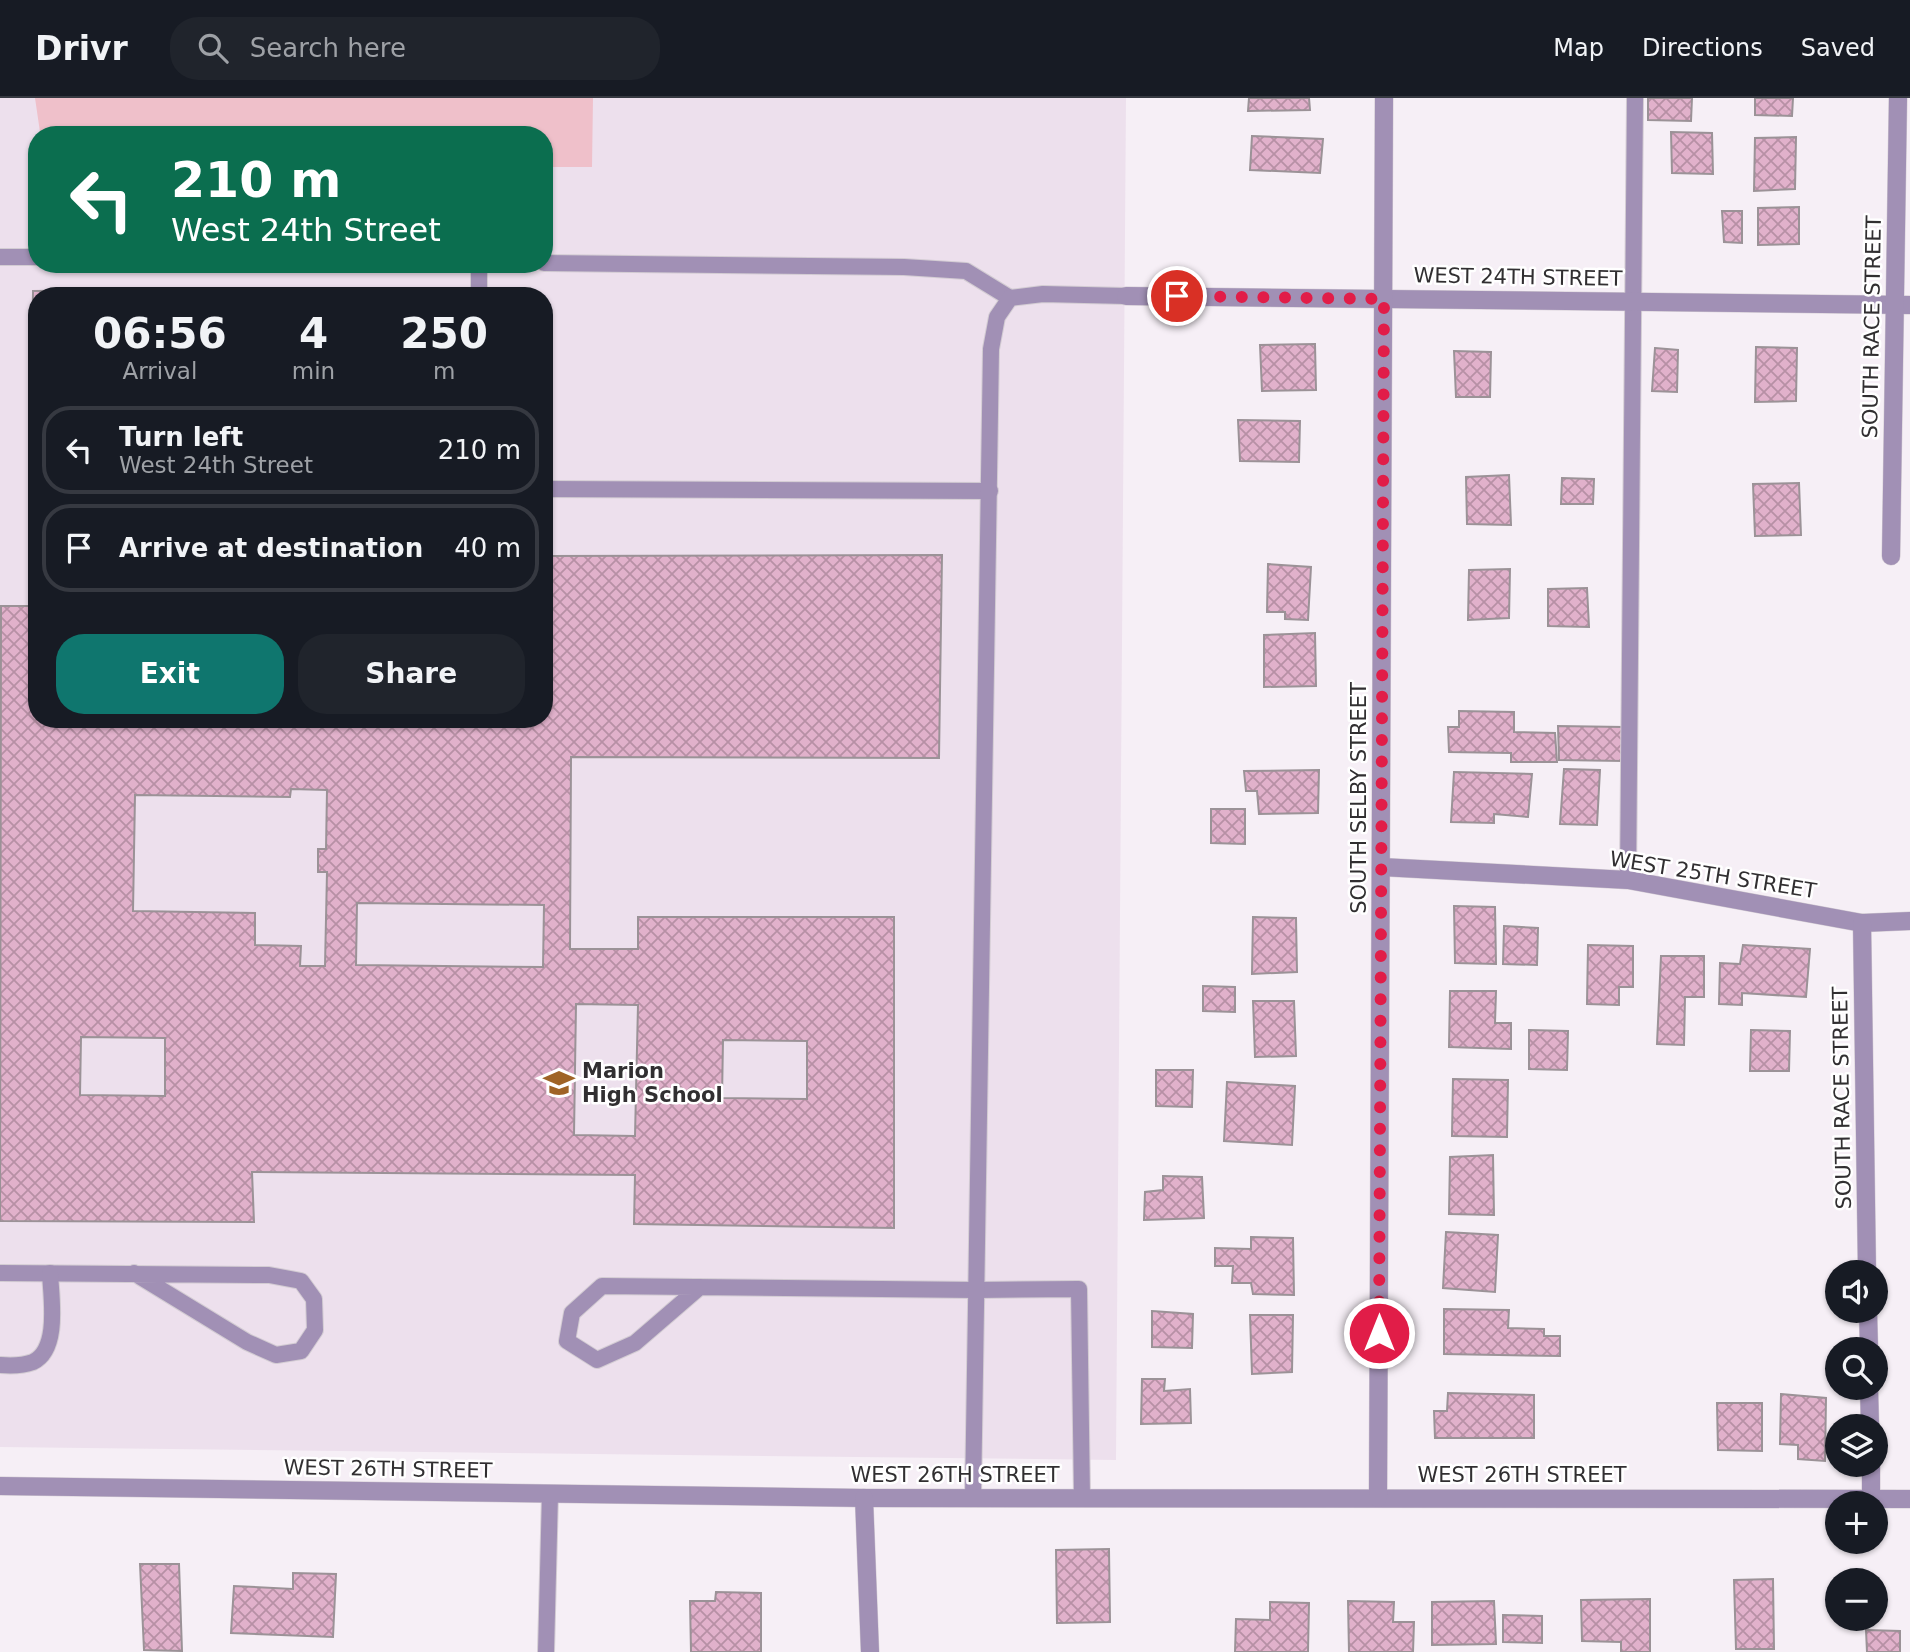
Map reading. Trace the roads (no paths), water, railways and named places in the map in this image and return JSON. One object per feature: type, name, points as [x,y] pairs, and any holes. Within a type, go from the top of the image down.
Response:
[{"type":"street","name":"SOUTH SELBY STREET","points":[[1378,1498],[1384,98]]},
{"type":"street","name":"SOUTH RACE STREET","points":[[1891,556],[1902,305],[1898,98]]},
{"type":"street","name":"WEST 24TH STREET","points":[[1126,296],[1902,305]]},
{"type":"street","name":"WEST 25TH STREET","points":[[1381,867],[1628,880],[1862,923],[1910,921]]},
{"type":"street","name":"SOUTH RACE STREET","points":[[1862,923],[1867,1260]]},
{"type":"street","name":"WEST 26TH STREET","points":[[0,1486],[973,1499],[1825,1498]]},
{"type":"street","points":[[864,1498],[870,1652]]},
{"type":"street","name":"WEST 26TH STREET","points":[[1888,1498],[1910,1499]]},
{"type":"lane","points":[[1628,880],[1635,98]]},
{"type":"lane","points":[[0,257],[28,257]]},
{"type":"lane","points":[[553,263],[904,267],[966,271],[1010,298],[1044,294],[1126,296]]},
{"type":"lane","points":[[973,1499],[991,349],[997,317],[1010,298]]},
{"type":"lane","points":[[553,489],[990,491]]},
{"type":"lane","points":[[0,1273],[134,1273],[269,1275],[301,1281],[314,1299],[315,1330],[301,1351],[276,1355],[247,1342],[134,1273]]},
{"type":"lane","points":[[0,1365],[20,1366],[36,1360],[48,1346],[52,1327],[50,1273]]},
{"type":"lane","points":[[700,1287],[635,1343],[597,1360],[568,1341],[572,1313],[602,1286],[1079,1289],[1083,1498]]},
{"type":"lane","points":[[546,1652],[550,1494]]},
{"type":"place","name":"Marion High School","points":[[559,1083]]}]
